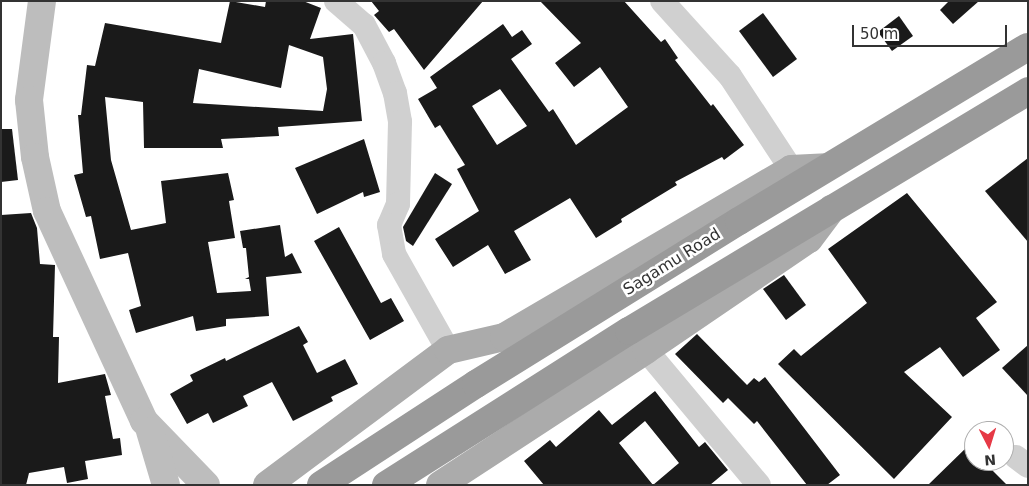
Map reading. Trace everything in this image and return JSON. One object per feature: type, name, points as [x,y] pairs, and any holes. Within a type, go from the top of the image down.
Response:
[{"type":"highway","name":"Sagamu Road","points":[[321,485],[476,384],[738,221],[1028,47]]},
{"type":"highway","points":[[386,485],[503,408],[835,205],[1028,91]]},
{"type":"main road","points":[[42,1],[29,100],[35,157],[47,211],[149,430],[166,485]]},
{"type":"main road","points":[[267,485],[448,350],[504,337],[791,169],[826,167]]},
{"type":"main road","points":[[440,485],[646,350],[809,239],[835,205]]},
{"type":"main road","points":[[149,430],[206,485]]},
{"type":"street","points":[[336,1],[364,25],[384,63],[395,92],[400,122],[398,204],[389,225],[394,254],[448,350]]},
{"type":"street","points":[[662,1],[730,76],[791,169]]},
{"type":"street","points":[[646,350],[759,485]]},
{"type":"building","points":[[230,1],[265,7],[266,1],[303,1],[321,8],[310,39],[353,34],[362,121],[278,127],[279,136],[221,139],[223,148],[144,148],[143,102],[105,97],[111,160],[131,230],[166,223],[161,181],[228,173],[234,200],[229,201],[235,238],[208,242],[217,293],[251,291],[249,279],[245,279],[249,277],[246,248],[243,248],[240,231],[280,225],[285,257],[292,253],[302,273],[266,277],[269,316],[226,319],[226,326],[196,331],[193,316],[136,333],[129,310],[141,306],[128,253],[100,259],[91,216],[86,217],[74,175],[83,173],[78,115],[81,115],[87,65],[95,66],[105,23],[221,43]],"holes":[[[289,45],[323,57],[327,89],[323,111],[193,103],[199,69],[281,88]]]},
{"type":"building","points":[[371,1],[483,1],[424,70],[394,29],[389,32],[374,15],[379,11]]},
{"type":"building","points":[[540,1],[624,1],[661,42],[665,39],[678,58],[675,60],[711,106],[713,104],[744,145],[724,160],[722,157],[675,182],[677,185],[621,219],[622,222],[596,238],[570,198],[514,231],[531,260],[505,274],[488,245],[453,267],[435,239],[479,211],[457,169],[465,165],[440,125],[435,128],[418,99],[437,88],[430,77],[503,24],[512,37],[522,30],[532,44],[511,59],[549,112],[553,109],[576,145],[628,107],[600,67],[574,87],[555,63],[581,43]],"holes":[[[500,89],[527,126],[497,145],[472,106]]]},
{"type":"building","points":[[949,1],[979,1],[953,24],[940,10]]},
{"type":"building","points":[[763,13],[797,59],[773,77],[739,31]]},
{"type":"building","points":[[899,16],[913,36],[892,51],[878,32]]},
{"type":"building","points":[[1,129],[12,129],[18,180],[1,182]]},
{"type":"building","points":[[364,139],[380,192],[364,197],[363,192],[317,214],[295,168]]},
{"type":"building","points":[[1028,158],[1028,242],[985,191]]},
{"type":"building","points":[[435,173],[452,184],[413,246],[406,241],[403,227]]},
{"type":"building","points":[[907,193],[997,302],[976,318],[1000,350],[963,377],[940,347],[904,372],[952,417],[894,479],[778,364],[794,349],[801,356],[867,303],[828,249]]},
{"type":"building","points":[[31,213],[37,228],[40,264],[55,265],[53,337],[59,337],[58,383],[105,374],[111,395],[105,396],[113,439],[120,438],[122,455],[85,461],[88,479],[67,483],[64,467],[29,473],[26,485],[1,485],[1,215]]},
{"type":"building","points":[[339,227],[381,303],[391,298],[404,321],[370,340],[314,241]]},
{"type":"building","points":[[784,275],[806,305],[786,320],[763,289]]},
{"type":"building","points":[[299,326],[308,342],[303,345],[317,373],[345,359],[358,384],[331,397],[333,401],[293,421],[272,382],[243,396],[248,406],[213,423],[208,413],[187,424],[170,394],[193,381],[190,375],[225,358],[226,361]]},
{"type":"building","points":[[697,334],[747,385],[754,378],[759,382],[765,377],[840,475],[827,485],[807,485],[757,421],[754,424],[728,398],[723,403],[675,354]]},
{"type":"building","points":[[1028,345],[1028,396],[1002,368]]},
{"type":"building","points":[[655,391],[699,447],[705,442],[728,470],[710,485],[544,485],[524,461],[550,440],[556,447],[599,410],[612,425]],"holes":[[[645,421],[679,463],[653,485],[619,443]]]},
{"type":"building","points":[[964,450],[964,471],[993,471],[1007,485],[928,485]]}]
